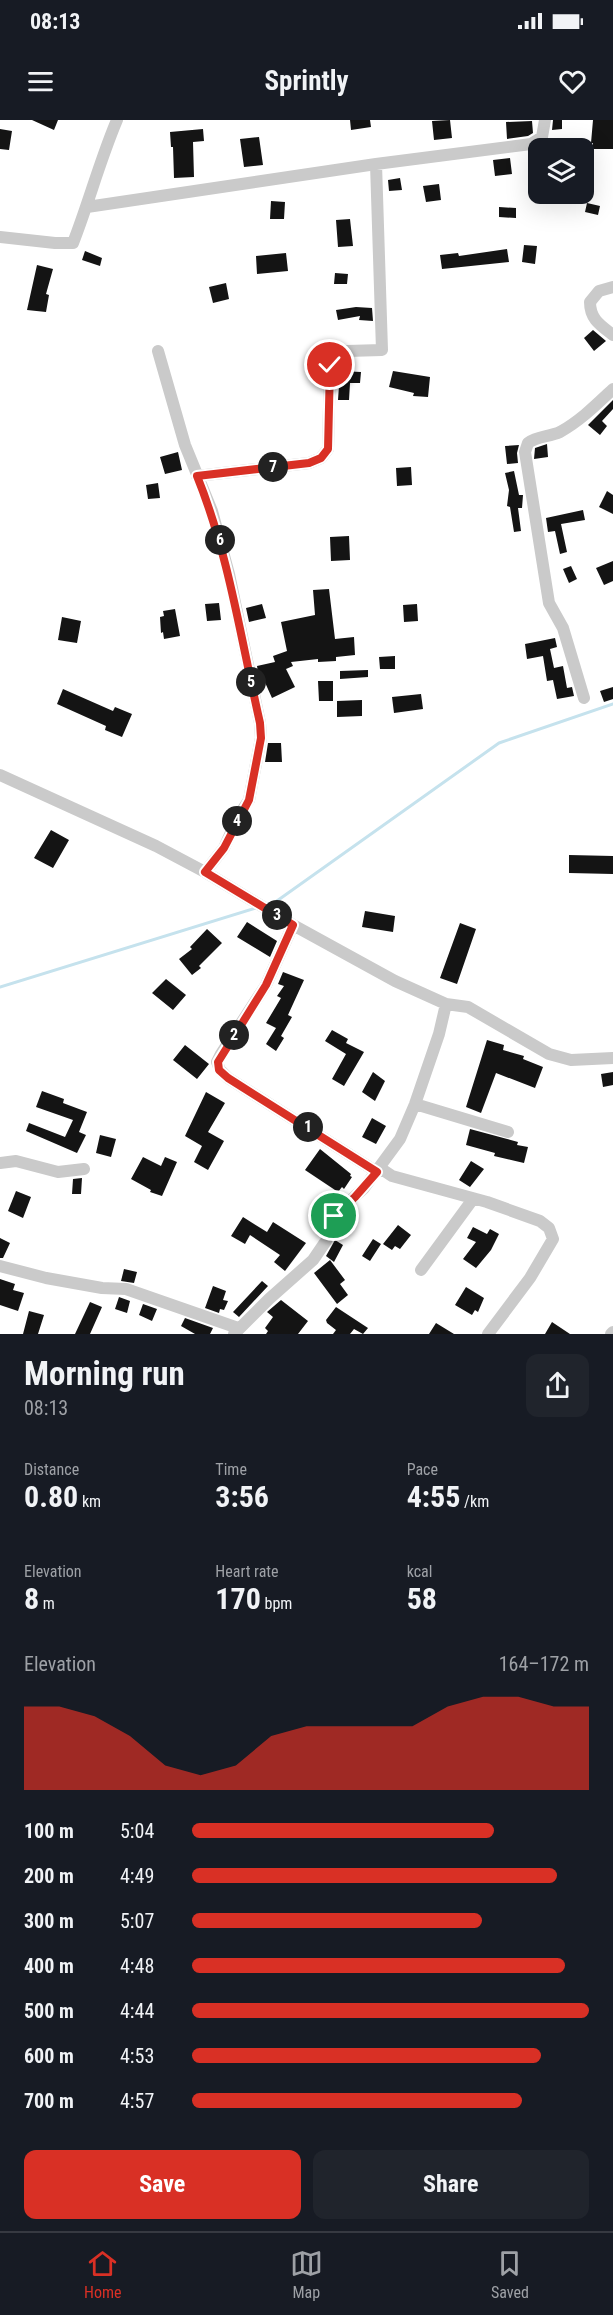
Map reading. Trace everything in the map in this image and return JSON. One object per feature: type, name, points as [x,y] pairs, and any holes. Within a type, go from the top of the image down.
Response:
[{"type":"street","points":[[0,237],[73,243],[117,120]]},
{"type":"street","points":[[87,207],[376,164],[531,144],[542,137],[545,120]]},
{"type":"street","points":[[197,476],[309,463],[321,458],[328,449],[330,365],[336,354],[347,351],[382,350],[376,164]]},
{"type":"street","points":[[613,287],[599,291],[590,302],[590,312],[595,322],[613,335]]},
{"type":"street","points":[[158,351],[185,445],[212,511],[229,574],[260,723],[261,738],[249,800],[224,848],[205,872]]},
{"type":"street","points":[[584,698],[564,628],[549,603],[525,452],[528,443],[533,439],[558,433],[576,422],[613,389]]},
{"type":"street","points":[[0,775],[146,842],[205,872],[293,925],[395,981],[446,1004],[468,1007],[549,1054],[571,1060],[613,1058]]},
{"type":"street","points":[[293,925],[266,985],[221,1054],[218,1062],[219,1070],[244,1089],[378,1170],[540,1221],[549,1228],[553,1239],[546,1255],[488,1334]]},
{"type":"street","points":[[0,1266],[46,1278],[126,1290],[236,1331],[313,1260],[326,1241],[334,1216],[355,1197],[400,1139],[415,1104],[439,1034],[446,1004]]},
{"type":"street","points":[[415,1104],[508,1132]]},
{"type":"street","points":[[0,1163],[16,1161],[58,1172],[84,1169]]},
{"type":"street","points":[[422,1270],[473,1199]]},
{"type":"building","points":[[32,120],[58,120],[54,130]]},
{"type":"building","points":[[350,120],[370,120],[371,127],[351,130]]},
{"type":"building","points":[[450,120],[452,138],[434,140],[432,121]]},
{"type":"building","points":[[553,120],[562,120],[562,129],[552,130]]},
{"type":"building","points":[[593,120],[613,120],[613,149],[594,149],[594,138],[591,138]]},
{"type":"building","points":[[532,121],[533,133],[507,139],[506,122]]},
{"type":"building","points":[[0,129],[12,131],[9,150],[0,149]]},
{"type":"building","points":[[203,129],[204,141],[193,142],[194,177],[174,178],[170,132]]},
{"type":"building","points":[[259,137],[263,165],[244,167],[240,139]]},
{"type":"building","points":[[510,158],[512,174],[495,176],[493,160]]},
{"type":"building","points":[[400,178],[402,190],[389,191],[388,180]]},
{"type":"building","points":[[439,184],[441,200],[426,202],[423,186]]},
{"type":"building","points":[[271,201],[285,202],[284,219],[270,219]]},
{"type":"building","points":[[587,204],[600,206],[598,215],[585,212]]},
{"type":"building","points":[[499,207],[516,208],[516,218],[499,217]]},
{"type":"building","points":[[350,219],[353,246],[338,247],[336,220]]},
{"type":"building","points":[[524,245],[537,246],[535,264],[522,262]]},
{"type":"building","points":[[507,249],[509,262],[442,269],[440,255],[458,253],[459,256]]},
{"type":"building","points":[[85,251],[102,258],[100,266],[82,260]]},
{"type":"building","points":[[286,253],[288,271],[257,274],[256,256]]},
{"type":"building","points":[[37,265],[53,269],[46,294],[49,295],[46,312],[27,310]]},
{"type":"building","points":[[335,273],[348,274],[347,284],[334,284]]},
{"type":"building","points":[[226,283],[229,299],[213,303],[209,287]]},
{"type":"building","points":[[356,307],[372,308],[373,321],[359,320],[360,316],[338,320],[336,310]]},
{"type":"building","points":[[593,330],[606,341],[594,351],[584,338]]},
{"type":"building","points":[[340,371],[361,372],[360,383],[350,383],[349,400],[338,400]]},
{"type":"building","points":[[393,371],[430,377],[428,397],[413,396],[414,393],[389,387]]},
{"type":"building","points":[[613,400],[613,409],[602,421],[607,426],[600,435],[588,425]]},
{"type":"building","points":[[547,444],[548,457],[534,459],[535,448]]},
{"type":"building","points":[[519,445],[518,463],[507,464],[505,446]]},
{"type":"building","points":[[178,452],[182,470],[165,474],[160,457]]},
{"type":"building","points":[[411,467],[412,485],[397,486],[396,468]]},
{"type":"building","points":[[514,471],[519,495],[523,495],[522,508],[518,508],[521,531],[514,532],[510,507],[507,506],[509,490],[505,473]]},
{"type":"building","points":[[158,483],[160,498],[148,499],[146,485]]},
{"type":"building","points":[[607,491],[613,495],[613,514],[599,507]]},
{"type":"building","points":[[583,510],[585,520],[561,524],[567,552],[560,554],[555,531],[548,532],[546,518]]},
{"type":"building","points":[[349,536],[350,560],[331,561],[330,537]]},
{"type":"building","points":[[613,561],[613,581],[604,585],[596,568]]},
{"type":"building","points":[[571,566],[577,579],[569,583],[563,569]]},
{"type":"building","points":[[329,589],[335,639],[354,637],[355,655],[336,657],[336,661],[318,662],[318,659],[291,662],[293,666],[286,669],[295,687],[272,698],[263,678],[259,678],[257,666],[275,662],[273,656],[287,651],[281,622],[315,615],[313,590]]},
{"type":"building","points":[[219,603],[221,620],[207,621],[205,604]]},
{"type":"building","points":[[262,604],[266,618],[249,622],[246,608]]},
{"type":"building","points":[[417,604],[418,621],[404,622],[403,605]]},
{"type":"building","points":[[175,609],[180,636],[164,639],[163,632],[161,633],[160,617],[164,616],[163,611]]},
{"type":"building","points":[[62,617],[81,621],[77,643],[58,640]]},
{"type":"building","points":[[555,638],[557,647],[550,649],[554,668],[563,666],[567,688],[572,687],[574,696],[557,699],[553,680],[547,681],[543,656],[527,659],[525,644]]},
{"type":"building","points":[[395,656],[395,669],[380,669],[379,657]]},
{"type":"building","points":[[368,670],[368,677],[340,679],[340,671]]},
{"type":"building","points":[[318,681],[333,681],[333,701],[319,701]]},
{"type":"building","points":[[613,687],[613,699],[604,702],[600,691]]},
{"type":"building","points":[[63,689],[113,711],[115,707],[132,714],[122,737],[105,730],[106,726],[57,704]]},
{"type":"building","points":[[421,694],[423,709],[394,713],[392,697]]},
{"type":"building","points":[[362,700],[362,716],[337,717],[337,701]]},
{"type":"building","points":[[268,743],[281,743],[282,762],[265,762]]},
{"type":"building","points":[[51,830],[69,840],[53,868],[34,858]]},
{"type":"building","points":[[569,855],[613,856],[613,874],[569,873]]},
{"type":"building","points":[[365,911],[395,916],[393,932],[362,927]]},
{"type":"building","points":[[247,922],[277,941],[270,957],[237,937]]},
{"type":"building","points":[[460,923],[476,929],[457,984],[440,978]]},
{"type":"building","points":[[207,929],[222,943],[192,975],[179,959],[192,949],[190,947]]},
{"type":"building","points":[[283,972],[304,980],[288,1015],[292,1017],[281,1036],[284,1038],[276,1051],[266,1044],[276,1028],[266,1023],[281,998],[277,996],[284,986],[278,984]]},
{"type":"building","points":[[166,979],[186,995],[173,1010],[152,993]]},
{"type":"building","points":[[332,1030],[348,1039],[346,1043],[364,1052],[344,1086],[332,1079],[346,1054],[325,1041]]},
{"type":"building","points":[[487,1040],[504,1045],[503,1050],[524,1056],[523,1059],[543,1067],[535,1088],[496,1073],[481,1113],[466,1107]]},
{"type":"building","points":[[185,1045],[209,1064],[197,1079],[173,1060]]},
{"type":"building","points":[[373,1072],[385,1081],[375,1101],[362,1092]]},
{"type":"building","points":[[613,1072],[613,1085],[603,1087],[601,1074]]},
{"type":"building","points":[[42,1091],[64,1099],[63,1103],[87,1112],[79,1132],[86,1135],[77,1153],[26,1131],[29,1123],[65,1137],[73,1120],[36,1107]]},
{"type":"building","points":[[206,1092],[225,1103],[208,1132],[224,1141],[208,1170],[194,1162],[202,1146],[185,1136]]},
{"type":"building","points":[[372,1118],[386,1126],[376,1144],[362,1137]]},
{"type":"building","points":[[470,1129],[518,1142],[517,1145],[528,1147],[524,1163],[494,1156],[495,1153],[466,1145]]},
{"type":"building","points":[[100,1135],[116,1139],[111,1157],[96,1153]]},
{"type":"building","points":[[320,1149],[351,1174],[352,1177],[344,1189],[342,1187],[338,1192],[305,1170]]},
{"type":"building","points":[[143,1157],[161,1166],[165,1157],[177,1162],[162,1196],[150,1192],[151,1190],[131,1179]]},
{"type":"building","points":[[471,1161],[484,1169],[470,1187],[459,1180]]},
{"type":"building","points":[[82,1178],[81,1194],[72,1194],[73,1179]]},
{"type":"building","points":[[16,1191],[31,1197],[23,1218],[8,1211]]},
{"type":"building","points":[[243,1217],[267,1232],[273,1222],[306,1243],[285,1271],[274,1262],[280,1255],[250,1235],[245,1244],[231,1236]]},
{"type":"building","points":[[398,1225],[411,1235],[400,1249],[395,1246],[392,1250],[383,1244]]},
{"type":"building","points":[[473,1227],[487,1234],[490,1229],[499,1234],[491,1250],[476,1268],[463,1259],[476,1242],[467,1238]]},
{"type":"building","points":[[0,1238],[10,1243],[3,1258],[0,1258]]},
{"type":"building","points":[[373,1239],[381,1244],[370,1261],[362,1256]]},
{"type":"building","points":[[335,1240],[343,1245],[334,1262],[326,1256]]},
{"type":"building","points":[[330,1260],[345,1280],[340,1284],[348,1295],[337,1304],[314,1273]]},
{"type":"building","points":[[124,1269],[137,1272],[134,1283],[121,1281]]},
{"type":"building","points":[[0,1279],[15,1284],[13,1290],[24,1293],[18,1311],[0,1305]]},
{"type":"building","points":[[262,1281],[268,1286],[239,1317],[233,1312]]},
{"type":"building","points":[[213,1286],[226,1291],[223,1300],[228,1301],[224,1310],[220,1309],[219,1313],[205,1308]]},
{"type":"building","points":[[466,1287],[484,1298],[478,1312],[475,1310],[472,1315],[455,1305]]},
{"type":"building","points":[[119,1297],[130,1301],[127,1313],[115,1309]]},
{"type":"building","points":[[281,1300],[308,1321],[298,1334],[266,1334],[268,1331],[265,1328],[273,1317],[267,1312]]},
{"type":"building","points":[[90,1302],[102,1307],[90,1334],[75,1334]]},
{"type":"building","points":[[143,1304],[157,1309],[152,1321],[139,1315]]},
{"type":"building","points":[[336,1307],[368,1328],[363,1334],[354,1329],[350,1334],[333,1334],[336,1330],[326,1320]]},
{"type":"building","points":[[29,1311],[44,1315],[38,1334],[23,1334]]},
{"type":"building","points":[[185,1318],[213,1328],[210,1334],[195,1334],[181,1326]]},
{"type":"building","points":[[552,1322],[570,1334],[545,1334]]},
{"type":"building","points":[[436,1323],[454,1334],[429,1334]]},
{"type":"waterway","points":[[268,904],[274,903],[499,743],[613,704]]},
{"type":"waterway","points":[[0,987],[256,908]]},
{"type":"route","points":[[330,365],[328,449],[321,458],[309,463],[197,476],[212,511],[229,574],[260,723],[261,738],[249,800],[239,815],[224,848],[205,872],[293,925],[266,985],[221,1054],[218,1062],[219,1070],[228,1078],[377,1172],[334,1216]]}]
